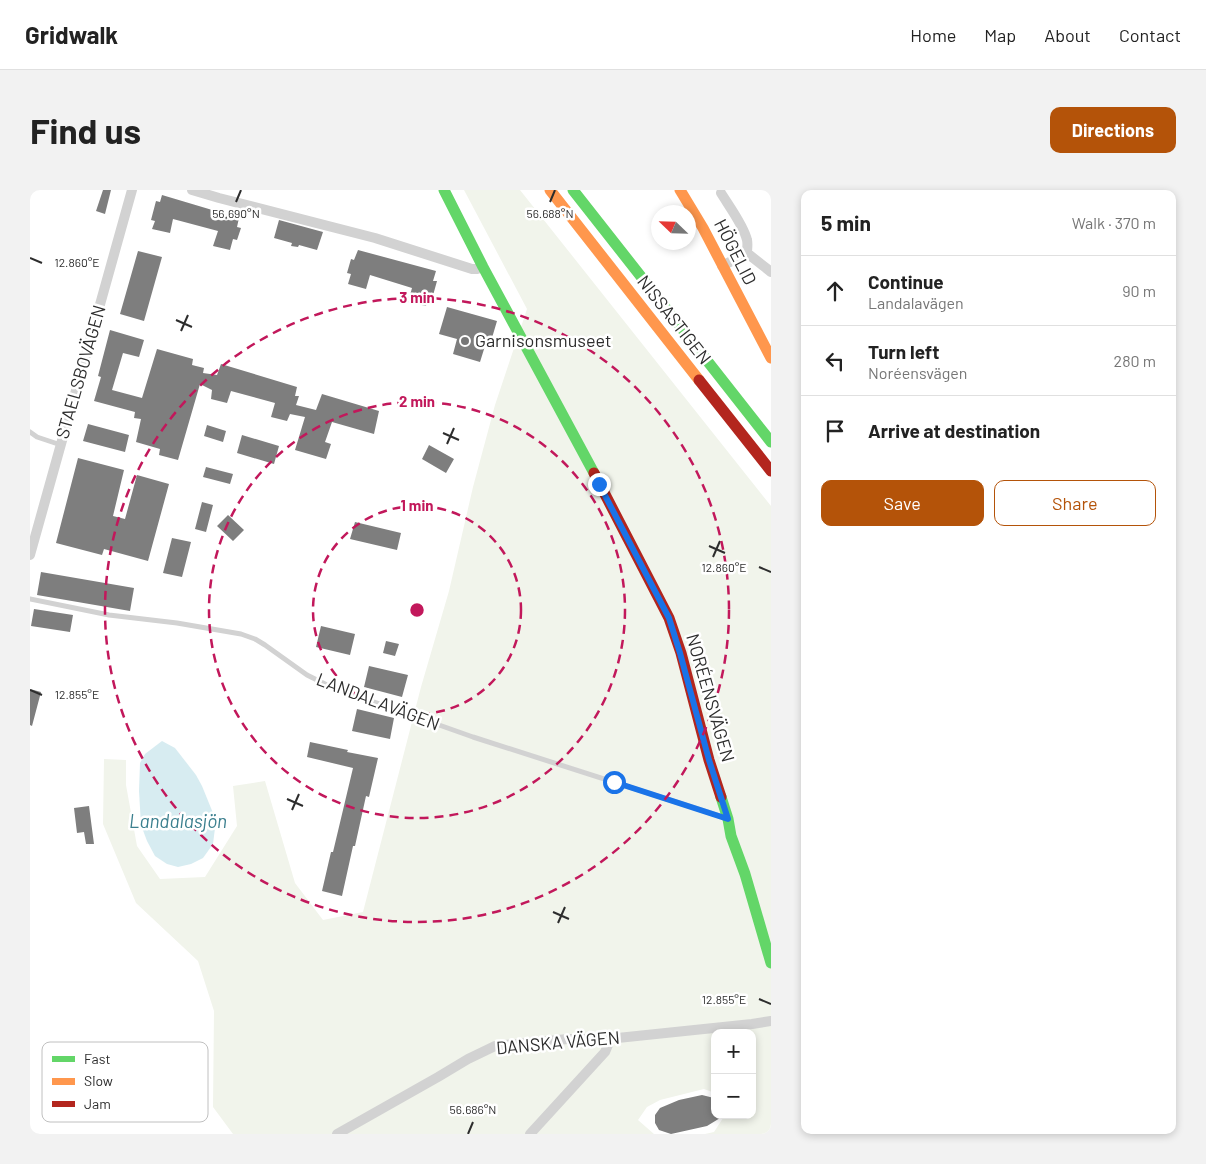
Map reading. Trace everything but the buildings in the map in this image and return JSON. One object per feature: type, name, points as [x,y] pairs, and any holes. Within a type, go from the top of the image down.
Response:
[{"type":"main road","name":"NORÉENSVÄGEN","points":[[444,190],[669,618],[709,760],[771,963]]},
{"type":"main road","name":"NISSASTIGEN","points":[[550,190],[771,471]]},
{"type":"main road","name":"NISSASTIGEN","points":[[573,190],[686,333]]},
{"type":"main road","name":"HÖGELID","points":[[680,190],[703,228],[771,358]]},
{"type":"main road","points":[[686,333],[765,416]]},
{"type":"main road","points":[[686,333],[771,442]]},
{"type":"street","name":"STAELSBOVÄGEN","points":[[30,555],[132,190]]},
{"type":"street","points":[[192,190],[375,238],[472,269],[483,267]]},
{"type":"street","points":[[720,193],[744,232],[747,241],[747,253]]},
{"type":"street","points":[[722,266],[747,253]]},
{"type":"street","points":[[747,253],[771,272]]},
{"type":"street","name":"DANSKA VÄGEN","points":[[337,1134],[468,1059],[495,1046],[568,1039],[608,1039],[771,1021]]},
{"type":"street","points":[[530,1134],[605,1052],[608,1039]]},
{"type":"lane","points":[[30,432],[37,437],[61,445]]},
{"type":"lane","name":"LANDALAVÄGEN","points":[[30,599],[108,614],[177,623],[255,639],[307,675],[329,686],[473,737],[728,819]]},
{"type":"shaded area","points":[[464,190],[520,190],[771,506],[771,1134],[705,1134],[714,1132],[722,1119],[756,1119],[756,1029],[711,1029],[711,1092],[704,1089],[660,1100],[647,1107],[638,1120],[654,1134],[233,1134],[213,1107],[214,1011],[198,961],[136,903],[103,824],[104,759],[126,760],[126,785],[137,846],[160,879],[205,877],[237,826],[233,786],[265,781],[295,883],[323,920],[363,912],[421,687],[449,591],[473,487],[495,405],[527,309]]},
{"type":"water","name":"Landalasjön","points":[[162,741],[175,748],[196,775],[213,813],[215,828],[213,844],[203,858],[191,864],[178,867],[167,864],[155,856],[141,825],[140,763],[145,754]]},
{"type":"traffic: fast","points":[[444,190],[483,267],[594,473]]},
{"type":"traffic: fast","points":[[573,190],[771,442]]},
{"type":"traffic: fast","points":[[721,797],[731,836],[745,874],[771,963]]},
{"type":"traffic: slow","points":[[550,190],[699,380]]},
{"type":"traffic: slow","points":[[680,190],[703,228],[771,358]]},
{"type":"traffic: jam","points":[[699,380],[771,471]]},
{"type":"traffic: jam","points":[[594,473],[669,618],[681,653],[709,760],[721,797]]},
{"type":"place","name":"Garnisonsmuseet","points":[[465,341]]},
{"type":"route","points":[[599,484],[669,618],[709,760],[728,819],[614,782]]}]
